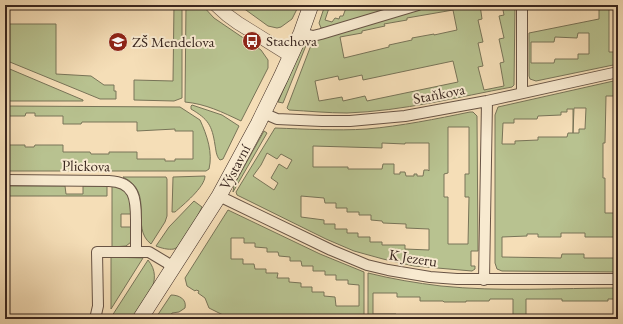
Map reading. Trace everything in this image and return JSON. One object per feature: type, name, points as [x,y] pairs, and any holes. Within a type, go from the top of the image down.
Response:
[{"type":"main road","name":"Výstavní","points":[[140,319],[219,196],[291,56],[311,5]]},
{"type":"street","points":[[216,5],[238,23],[291,56]]},
{"type":"street","points":[[301,33],[313,36],[418,5]]},
{"type":"street","points":[[522,5],[522,93]]},
{"type":"street","name":"Staňkova","points":[[263,113],[277,119],[350,121],[405,116],[487,101],[618,72]]},
{"type":"street","points":[[484,280],[487,101]]},
{"type":"street","name":"Plickova","points":[[5,180],[121,182],[130,189],[135,199],[136,252]]},
{"type":"street","name":"K Jezeru","points":[[219,196],[331,250],[367,265],[388,270],[430,277],[484,280],[618,279]]},
{"type":"street","points":[[94,319],[98,306],[97,252],[149,252],[174,267]]},
{"type":"green space","points":[[174,5],[182,5],[182,98],[174,101],[134,100],[134,80],[173,81]]},
{"type":"green space","points":[[186,5],[202,5],[214,18],[261,50],[268,60],[268,68],[241,121],[207,107],[185,102]]},
{"type":"green space","points":[[239,5],[299,5],[292,19],[281,27],[277,28],[268,26]]},
{"type":"green space","points":[[325,5],[330,5],[325,20],[332,22],[335,18],[339,19],[340,16],[343,16],[346,8],[339,5],[400,5],[321,28],[319,23]]},
{"type":"green space","points":[[429,5],[480,5],[482,19],[478,20],[483,42],[478,43],[483,66],[478,67],[484,90],[504,86],[500,63],[504,62],[499,39],[504,38],[499,16],[504,15],[502,5],[515,5],[514,85],[512,87],[389,110],[347,113],[289,110],[287,108],[313,40]],"holes":[[[453,10],[457,30],[412,38],[412,40],[389,45],[389,47],[344,58],[340,37],[362,33],[362,31],[385,26],[384,24],[407,20],[407,18]],[[453,61],[458,82],[367,101],[365,96],[343,101],[342,97],[319,101],[315,81],[338,76],[339,80],[362,75],[363,80]]]},
{"type":"green space","points":[[599,5],[609,5],[609,52],[618,52],[618,64],[536,81],[530,79],[529,33],[599,19]],"holes":[[[578,33],[589,33],[589,54],[578,54],[578,59],[555,59],[554,63],[531,63],[531,42],[554,42],[555,37],[577,38]]]},
{"type":"green space","points":[[5,19],[8,19],[8,24],[56,24],[56,74],[91,76],[104,85],[114,85],[116,99],[100,99],[5,60]]},
{"type":"green space","points":[[307,43],[283,103],[278,102],[303,45]]},
{"type":"green space","points":[[5,67],[83,100],[83,101],[5,101]]},
{"type":"green space","points":[[618,80],[618,96],[606,96],[605,143],[603,143],[603,178],[605,178],[605,213],[618,213],[618,237],[585,237],[585,233],[561,233],[561,237],[538,237],[538,234],[527,234],[527,236],[502,237],[502,257],[561,258],[562,254],[584,254],[584,258],[618,258],[618,272],[502,271],[497,269],[495,263],[495,115],[498,107]],"holes":[[[574,108],[586,108],[585,129],[579,129],[579,133],[573,133]],[[567,109],[573,109],[573,133],[568,133],[567,137],[538,137],[538,140],[515,141],[515,144],[502,144],[503,123],[514,123],[514,119],[537,119],[538,116],[561,115],[561,112],[567,112]]]},
{"type":"green space","points":[[192,105],[222,115],[239,126],[223,159],[220,160],[216,153],[211,127],[202,116],[191,109]]},
{"type":"green space","points":[[5,106],[180,107],[200,120],[209,144],[209,169],[206,171],[5,171],[5,145],[25,145],[25,147],[34,147],[35,145],[63,145],[63,152],[109,154],[109,152],[137,152],[137,159],[165,159],[165,161],[175,161],[175,159],[193,159],[193,131],[175,131],[175,129],[137,131],[137,122],[82,122],[81,124],[63,124],[63,116],[35,116],[35,113],[26,113],[25,116],[5,116]]},
{"type":"green space","points":[[473,112],[477,116],[478,251],[471,251],[471,266],[475,266],[475,269],[472,271],[414,266],[354,251],[326,239],[237,195],[236,192],[275,128],[332,130],[380,128]],"holes":[[[448,127],[469,127],[469,174],[465,174],[465,197],[469,197],[468,244],[448,244],[448,197],[444,197],[444,174],[448,173]],[[382,143],[429,143],[429,171],[424,170],[423,176],[417,176],[417,174],[414,174],[414,176],[406,176],[405,172],[394,174],[394,164],[383,164],[382,169],[313,167],[313,146],[382,148]],[[267,153],[277,159],[281,154],[292,160],[287,169],[279,164],[271,178],[278,183],[274,190],[253,176]],[[301,196],[324,198],[325,203],[336,203],[336,208],[347,208],[347,212],[359,212],[359,215],[371,215],[371,220],[382,221],[383,223],[406,224],[406,228],[429,229],[429,250],[405,249],[405,245],[382,245],[382,242],[370,242],[370,237],[358,237],[358,233],[347,233],[347,229],[335,229],[335,224],[324,224],[324,220],[301,217]]]},
{"type":"green space","points":[[264,131],[267,133],[233,192],[234,185]]},
{"type":"green space","points":[[205,176],[201,185],[193,196],[175,212],[172,212],[173,177]]},
{"type":"green space","points":[[123,177],[166,177],[167,179],[167,216],[165,222],[151,244],[145,237],[142,229],[141,201],[138,192],[133,184]]},
{"type":"green space","points":[[5,186],[65,186],[66,194],[83,194],[83,186],[107,186],[107,196],[5,196]]},
{"type":"green space","points":[[112,186],[118,187],[126,192],[130,203],[131,214],[121,214],[121,227],[131,227],[131,242],[126,246],[112,247]]},
{"type":"green space","points":[[194,201],[202,207],[182,243],[174,249],[165,249],[156,246],[169,227]]},
{"type":"green space","points":[[228,210],[320,254],[364,272],[364,319],[231,319],[209,308],[205,298],[198,293],[199,291],[195,291],[187,286],[185,278]],"holes":[[[231,238],[244,238],[244,243],[255,243],[255,247],[267,248],[267,252],[278,252],[279,256],[290,257],[290,261],[301,261],[302,266],[313,266],[313,271],[325,271],[325,275],[336,275],[336,280],[348,280],[348,284],[359,285],[359,306],[336,306],[335,297],[324,296],[324,292],[312,292],[312,287],[301,287],[301,283],[289,282],[289,278],[277,278],[278,273],[266,273],[266,269],[255,269],[254,264],[243,264],[243,259],[231,259]]]},
{"type":"green space","points":[[111,257],[143,258],[111,309]]},
{"type":"green space","points":[[148,260],[153,268],[154,283],[147,298],[133,319],[110,319]]},
{"type":"green space","points":[[368,273],[413,282],[463,288],[618,288],[618,299],[608,299],[608,301],[562,301],[562,299],[526,299],[526,319],[513,319],[513,299],[490,299],[489,301],[466,302],[420,301],[420,297],[397,297],[397,293],[373,293],[373,314],[396,314],[396,318],[419,319],[368,319]]},
{"type":"green space","points":[[171,295],[182,298],[185,302],[185,308],[179,312],[172,313],[169,319],[155,319]]},
{"type":"place","name":"Stachova","points":[[252,41]]},
{"type":"place","name":"ZŠ Mendelova","points":[[118,42]]}]
